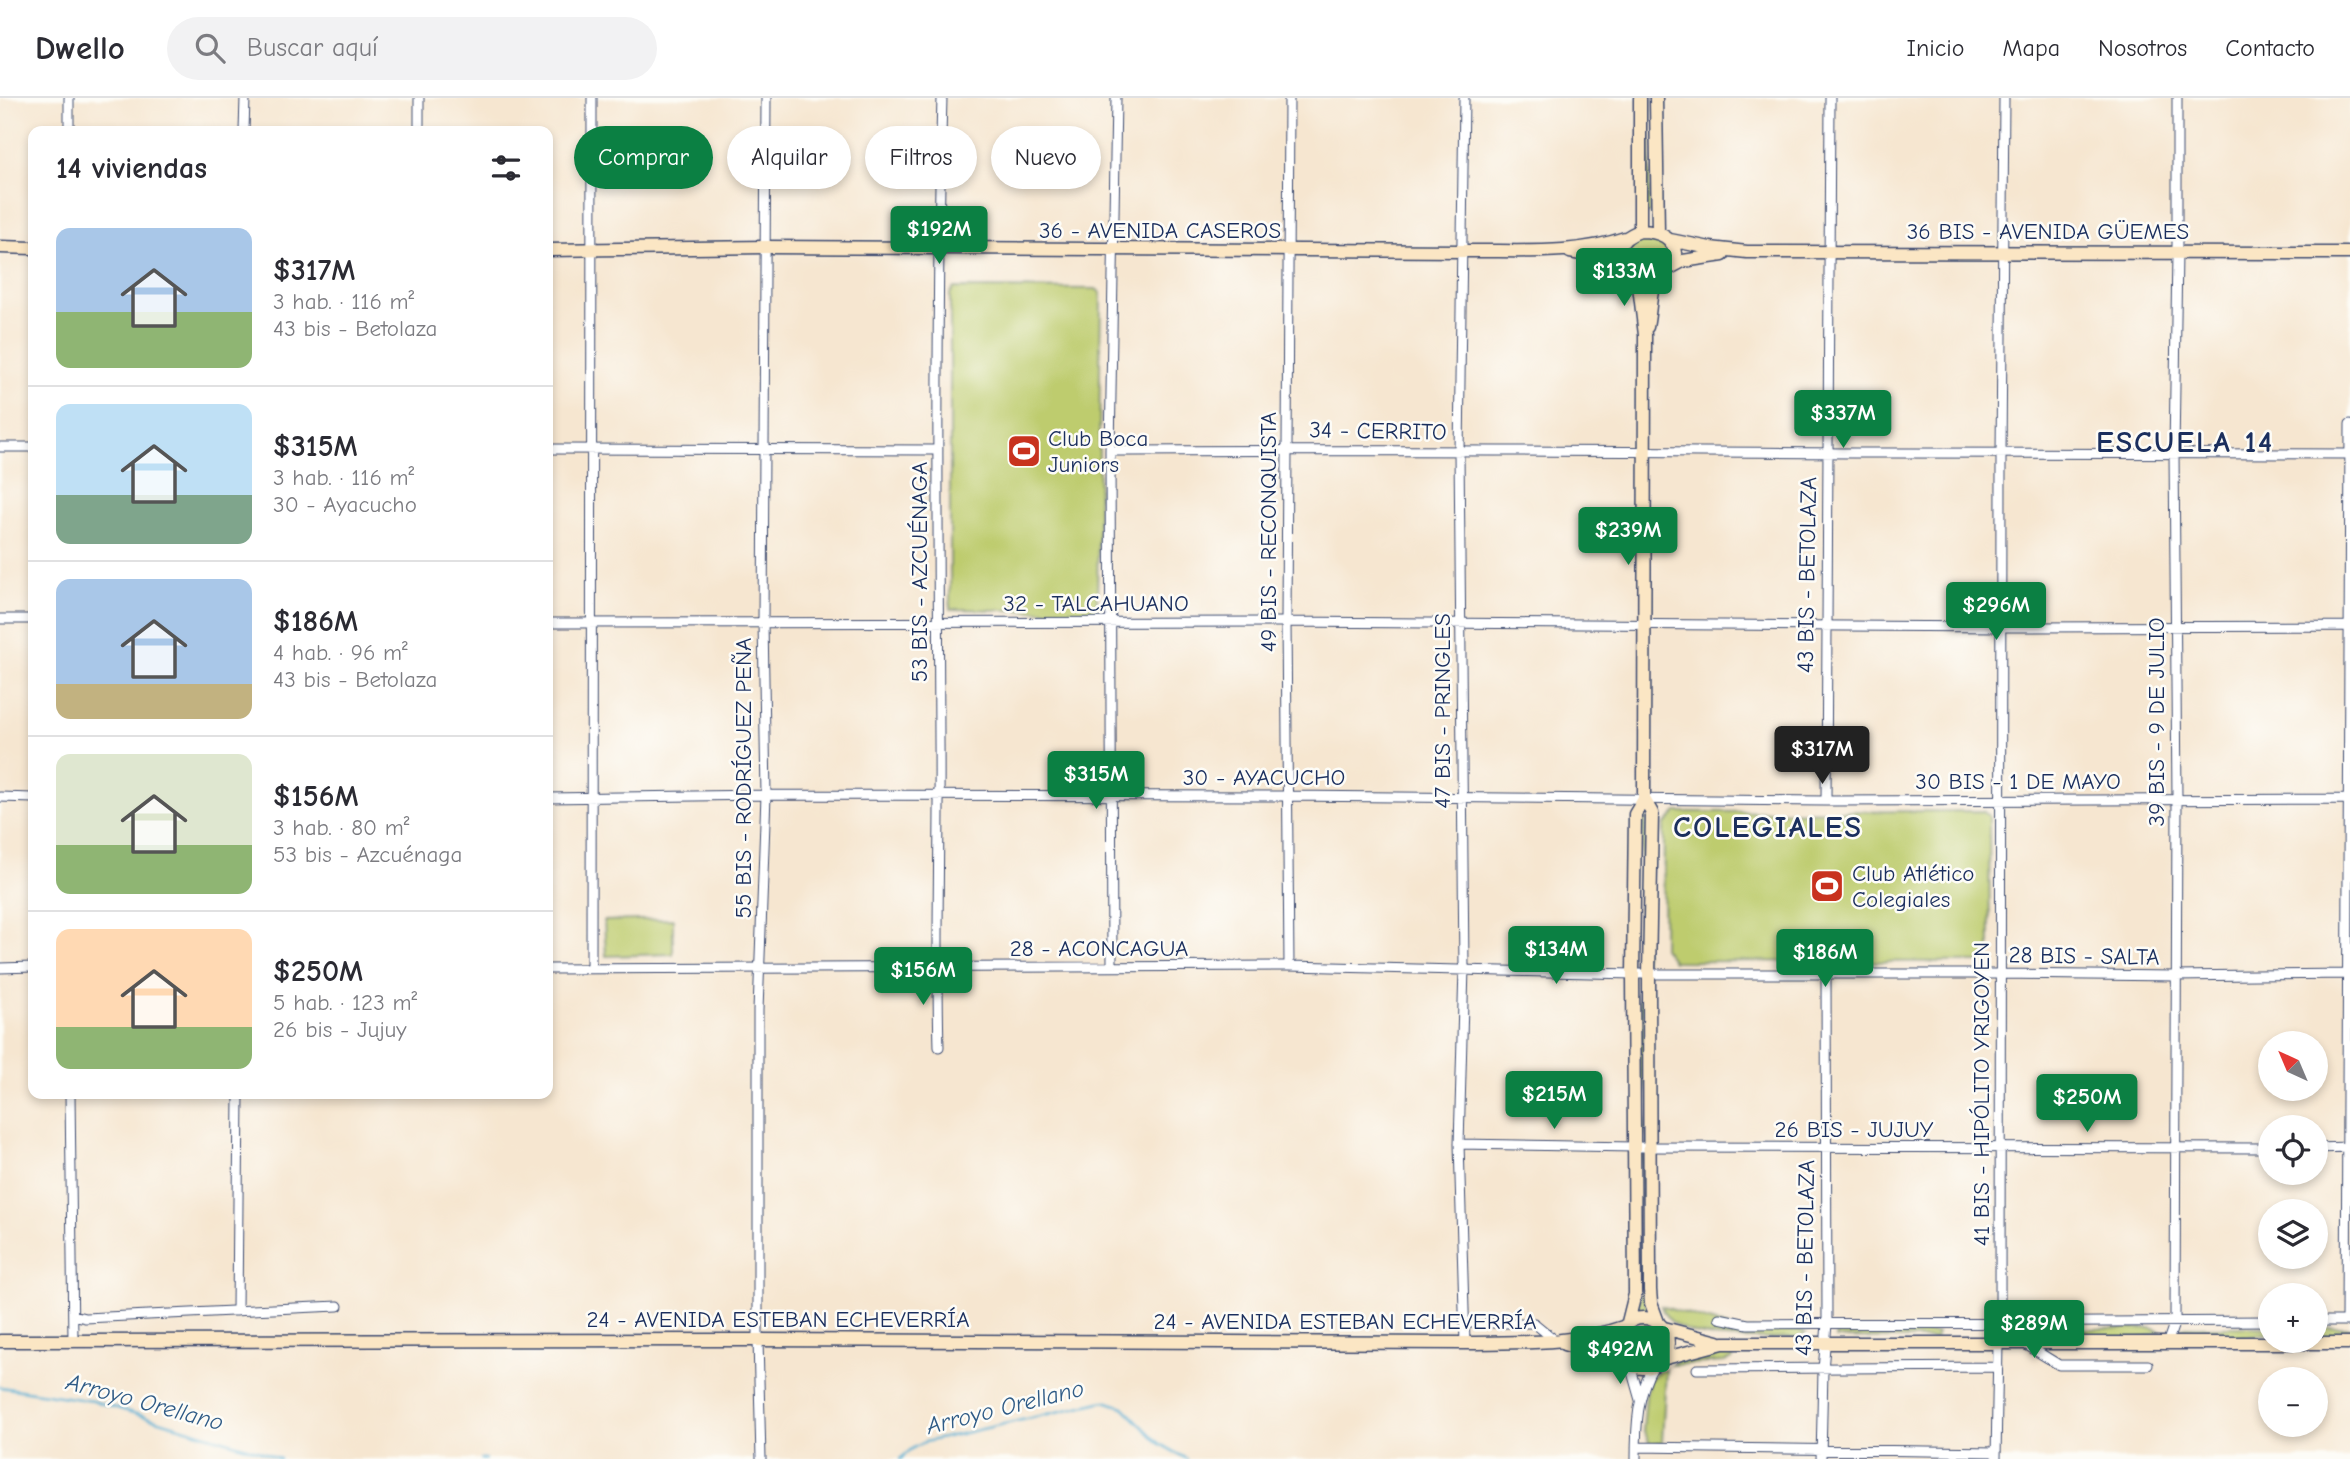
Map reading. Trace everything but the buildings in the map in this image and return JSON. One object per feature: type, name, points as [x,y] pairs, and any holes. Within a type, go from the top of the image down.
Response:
[{"type":"main road","points":[[1640,98],[1640,232]]},
{"type":"main road","points":[[1656,98],[1658,233]]},
{"type":"main road","points":[[1645,334],[1652,307],[1652,288],[1661,272],[1675,259],[1674,246],[1670,240],[1658,233],[1640,232],[1625,238],[1619,252],[1620,259],[1639,286],[1645,334],[1644,799],[1652,813],[1649,974],[1650,1290],[1651,1303],[1668,1344],[1658,1362]]},
{"type":"main road","name":"36 - AVENIDA CASEROS","points":[[553,250],[765,247],[1289,252],[1563,250],[1612,243],[1625,238]]},
{"type":"main road","name":"36 BIS - AVENIDA GÜEMES","points":[[1670,240],[1747,252],[2350,253]]},
{"type":"main road","points":[[0,247],[28,247]]},
{"type":"main road","name":"36 - AVENIDA CASEROS","points":[[1563,250],[1604,258],[1630,270]]},
{"type":"main road","name":"36 BIS - AVENIDA GÜEMES","points":[[1661,272],[1683,261],[1747,252]]},
{"type":"main road","points":[[1630,270],[1640,275],[1661,272]]},
{"type":"main road","points":[[1644,799],[1635,814],[1635,1294],[1626,1324],[1618,1337],[1618,1348],[1627,1362],[1647,1368],[1658,1362],[1723,1343]]},
{"type":"main road","points":[[1626,1324],[1643,1317],[1723,1343],[2258,1342]]},
{"type":"main road","name":"24 - AVENIDA ESTEBAN ECHEVERRÍA","points":[[0,1341],[1465,1343],[1557,1342],[1581,1339],[1626,1324]]},
{"type":"main road","name":"24 - AVENIDA ESTEBAN ECHEVERRÍA","points":[[1557,1342],[1627,1362]]},
{"type":"main road","points":[[2328,1343],[2350,1343]]},
{"type":"street","points":[[69,98],[69,126]]},
{"type":"street","points":[[244,126],[245,98]]},
{"type":"street","points":[[419,98],[419,126]]},
{"type":"street","points":[[591,969],[592,98]]},
{"type":"street","name":"55 BIS - RODRÍGUEZ PEÑA","points":[[761,1459],[758,1340],[758,1010],[765,795],[763,622],[766,98]]},
{"type":"street","name":"53 BIS - AZCUÉNAGA","points":[[939,1047],[938,249],[942,98]]},
{"type":"street","points":[[1112,967],[1110,450],[1116,98]]},
{"type":"street","name":"49 BIS - RECONQUISTA","points":[[1289,98],[1286,622],[1289,966]]},
{"type":"street","name":"47 BIS - PRINGLES","points":[[1464,98],[1459,451],[1464,968],[1459,1144],[1465,1343]]},
{"type":"street","name":"43 BIS - BETOLAZA","points":[[1826,801],[1830,98]]},
{"type":"street","name":"41 BIS - HIPÓLITO YRIGOYEN","points":[[1996,1456],[2000,1323],[2004,98]]},
{"type":"street","name":"39 BIS - 9 DE JULIO","points":[[2167,1344],[2175,1321],[2174,452],[2178,252],[2177,98]]},
{"type":"street","points":[[2328,1321],[2348,1321],[2350,424]]},
{"type":"street","points":[[0,447],[28,447]]},
{"type":"street","points":[[553,449],[938,450]]},
{"type":"street","name":"34 - CERRITO","points":[[1110,450],[2350,454]]},
{"type":"street","points":[[0,619],[28,619]]},
{"type":"street","name":"32 - TALCAHUANO","points":[[553,623],[1286,622],[1461,625],[2349,626]]},
{"type":"street","name":"30 - AYACUCHO","points":[[553,798],[765,795],[1644,799]]},
{"type":"street","points":[[0,797],[28,798]]},
{"type":"street","name":"30 BIS - 1 DE MAYO","points":[[1644,799],[2349,799]]},
{"type":"street","name":"28 - ACONCAGUA","points":[[553,969],[1289,966],[1649,974]]},
{"type":"street","points":[[0,968],[28,967]]},
{"type":"street","name":"28 BIS - SALTA","points":[[1649,974],[2348,974]]},
{"type":"street","name":"43 BIS - BETOLAZA","points":[[1821,1455],[1827,1324],[1826,974]]},
{"type":"street","points":[[70,1099],[73,1340]]},
{"type":"street","points":[[237,1311],[239,1099]]},
{"type":"street","name":"26 BIS - JUJUY","points":[[1459,1144],[2175,1150],[2258,1148]]},
{"type":"street","points":[[2328,1148],[2348,1147]]},
{"type":"street","points":[[73,1315],[85,1318],[338,1306]]},
{"type":"street","points":[[1719,1318],[1748,1324],[2258,1321]]},
{"type":"street","name":"24 - AVENIDA ESTEBAN ECHEVERRÍA","points":[[1466,1323],[1534,1324],[1557,1342]]},
{"type":"street","points":[[2025,1344],[2059,1365],[2148,1365]]},
{"type":"street","points":[[1627,1362],[1640,1400]]},
{"type":"street","points":[[1636,1459],[1640,1400],[1646,1378],[1658,1362]]},
{"type":"street","points":[[1697,1369],[1998,1367]]},
{"type":"street","points":[[1636,1447],[1821,1455],[1996,1456]]},
{"type":"green space","points":[[1646,98],[1650,98],[1650,213],[1646,213]]},
{"type":"green space","points":[[1639,237],[1662,242],[1666,256],[1662,263],[1655,267],[1645,267],[1632,263],[1624,250],[1630,241]]},
{"type":"green space","name":"Club Boca Juniors","points":[[954,288],[1096,289],[1101,293],[1097,608],[1092,612],[950,609],[950,294]]},
{"type":"green space","name":"Club Atlético Colegiales","points":[[1983,811],[1989,816],[1990,952],[1981,962],[1673,961],[1663,948],[1664,825],[1677,812]]},
{"type":"green space","points":[[1642,814],[1646,814],[1644,966],[1639,966]]},
{"type":"green space","points":[[673,919],[673,954],[606,956],[604,921]]},
{"type":"green space","points":[[1639,984],[1643,984],[1645,1135],[1640,1136]]},
{"type":"green space","points":[[1644,1155],[1643,1293],[1648,1311],[1637,1311],[1641,1293],[1641,1156]]},
{"type":"green space","points":[[1661,1306],[1740,1331],[1800,1330],[1806,1333],[1798,1338],[1764,1339],[1701,1335],[1683,1329],[1669,1319]]},
{"type":"green space","points":[[1643,1323],[1657,1329],[1663,1343],[1657,1357],[1643,1363],[1629,1357],[1623,1343],[1629,1329]]},
{"type":"green space","points":[[2186,1327],[2258,1327],[2258,1335],[2193,1337],[2178,1330]]},
{"type":"green space","points":[[2328,1327],[2350,1327],[2350,1337],[2328,1337]]},
{"type":"green space","points":[[2150,1328],[2162,1332],[2139,1339],[2015,1338],[2007,1334],[2017,1330]]},
{"type":"green space","points":[[1837,1331],[1937,1333],[1935,1339],[1836,1338]]},
{"type":"green space","points":[[1711,1350],[1736,1352],[1732,1359],[1724,1362],[1671,1365],[1679,1359]]},
{"type":"green space","points":[[1666,1369],[1662,1443],[1650,1443],[1643,1430],[1649,1381],[1656,1373]]},
{"type":"waterway","name":"Arroyo Orellano","points":[[0,1387],[93,1401],[280,1459]]},
{"type":"waterway","name":"Arroyo Orellano","points":[[900,1459],[925,1442],[1105,1401],[1123,1407],[1160,1444],[1187,1459]]},
{"type":"place","name":"Club Boca Juniors","points":[[1024,451]]},
{"type":"place","name":"Club Atlético Colegiales","points":[[1827,886]]},
{"type":"district","name":"ESCUELA 14","points":[[2185,442]]},
{"type":"district","name":"COLEGIALES","points":[[1768,827]]}]
